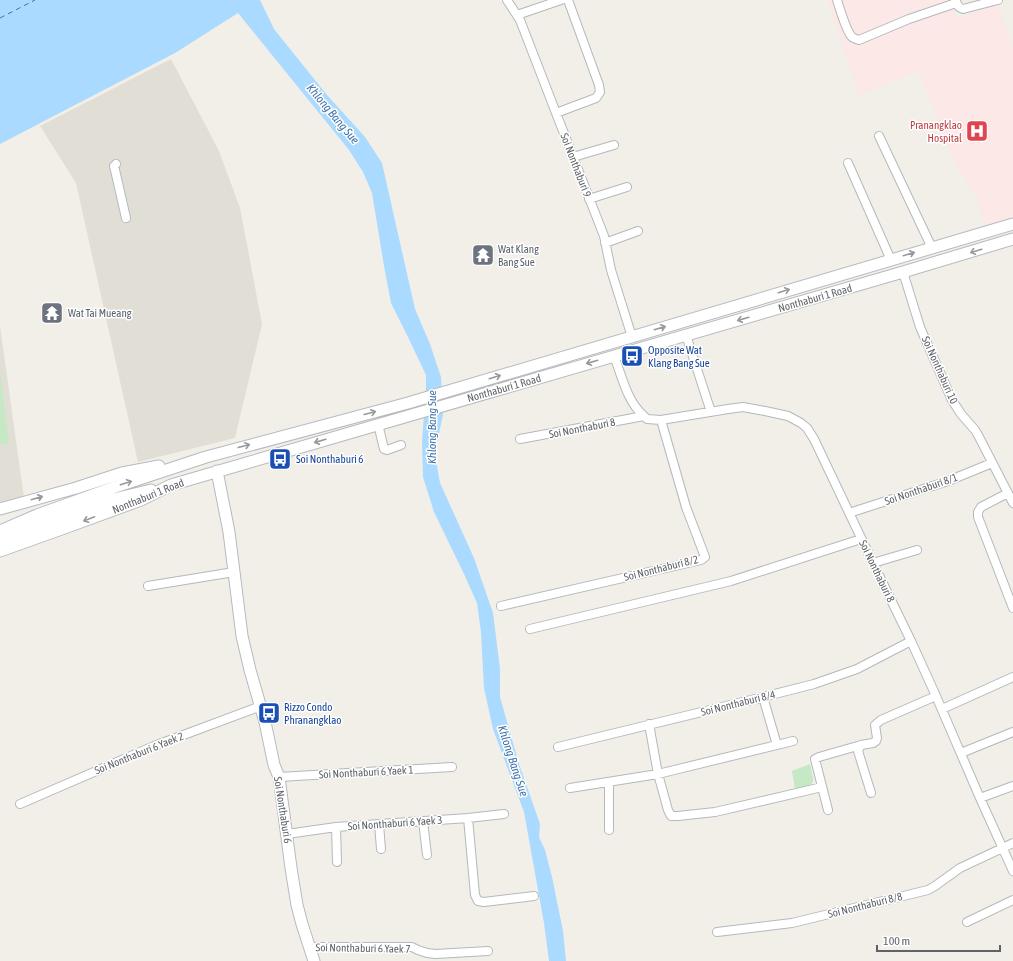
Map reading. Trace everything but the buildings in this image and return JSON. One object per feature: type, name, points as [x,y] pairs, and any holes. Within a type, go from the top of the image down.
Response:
[{"type":"main road","name":"Nonthaburi 1 Road","points":[[0,530],[114,487],[206,457],[408,403],[1013,224]]},
{"type":"main road","name":"Nonthaburi 1 Road","points":[[0,551],[140,500],[171,485],[1013,239]]},
{"type":"main road","points":[[0,509],[76,488],[122,473],[206,457]]},
{"type":"main road","name":"Soi Nonthaburi 6","points":[[217,471],[229,532],[242,636],[261,706],[274,765],[279,776],[297,904],[314,961]]},
{"type":"main road","points":[[0,540],[114,499],[171,485]]},
{"type":"main road","points":[[0,522],[37,515]]},
{"type":"street","name":"Soi Nonthaburi 9","points":[[507,0],[520,20],[604,236],[612,270],[632,337]]},
{"type":"street","points":[[517,14],[560,0]]},
{"type":"street","points":[[556,113],[596,98],[600,92],[599,85],[568,0]]},
{"type":"street","points":[[837,0],[845,25],[851,36],[858,40],[955,2],[958,7],[963,9],[998,0]]},
{"type":"street","points":[[879,136],[932,248]]},
{"type":"street","points":[[573,157],[614,145]]},
{"type":"street","points":[[848,163],[891,260]]},
{"type":"street","points":[[116,164],[114,166],[126,218]]},
{"type":"street","points":[[589,199],[627,187]]},
{"type":"street","points":[[605,243],[638,231]]},
{"type":"street","name":"Soi Nonthaburi 10","points":[[903,272],[920,327],[952,400],[961,414],[975,430],[1013,503]]},
{"type":"street","points":[[686,335],[710,412]]},
{"type":"street","points":[[614,356],[630,399],[637,410],[644,416]]},
{"type":"street","name":"Soi Nonthaburi 8","points":[[520,440],[644,416],[647,419],[661,420],[743,408],[788,416],[807,428],[814,439],[872,563],[911,641],[1013,871]]},
{"type":"street","name":"Soi Nonthaburi 8/2","points":[[501,606],[701,560],[705,557],[686,507],[661,420]]},
{"type":"street","points":[[378,424],[384,449],[387,450],[401,445]]},
{"type":"street","name":"Soi Nonthaburi 8/1","points":[[849,513],[948,481],[992,463]]},
{"type":"street","points":[[1008,494],[981,507],[978,512],[978,517],[1013,608]]},
{"type":"street","points":[[530,629],[731,581],[861,539]]},
{"type":"street","points":[[872,563],[917,550]]},
{"type":"street","points":[[148,586],[234,572]]},
{"type":"street","name":"Soi Nonthaburi 8/4","points":[[558,747],[814,684],[857,669],[911,641]]},
{"type":"street","points":[[942,709],[1013,677]]},
{"type":"street","points":[[828,810],[815,759],[876,741],[875,725],[882,720],[936,696]]},
{"type":"street","points":[[763,697],[777,745]]},
{"type":"street","name":"Soi Nonthaburi 6 Yaek 2","points":[[20,804],[154,746],[261,706]]},
{"type":"street","points":[[649,724],[658,774],[671,816],[715,812],[822,787]]},
{"type":"street","points":[[961,754],[1013,732]]},
{"type":"street","points":[[570,788],[658,774],[793,741]]},
{"type":"street","points":[[861,745],[858,751],[871,793]]},
{"type":"street","name":"Soi Nonthaburi 6 Yaek 1","points":[[279,776],[452,767]]},
{"type":"street","points":[[609,782],[609,830]]},
{"type":"street","points":[[980,798],[1013,786]]},
{"type":"street","name":"Soi Nonthaburi 6 Yaek 3","points":[[287,834],[336,827],[468,818],[504,814]]},
{"type":"street","points":[[468,818],[476,895],[478,901],[484,902],[534,896]]},
{"type":"street","points":[[423,821],[427,855]]},
{"type":"street","points":[[379,824],[381,849]]},
{"type":"street","points":[[336,827],[337,862]]},
{"type":"street","name":"Soi Nonthaburi 8/8","points":[[717,932],[792,923],[928,890],[960,868],[1013,843]]},
{"type":"street","points":[[967,922],[1013,900]]},
{"type":"street","name":"Soi Nonthaburi 6 Yaek 7","points":[[309,947],[412,947],[427,953],[436,954],[488,951]]},
{"type":"shaded area","name":"Pranangklao Hospital","points":[[828,0],[950,0],[957,18],[998,4],[1013,48],[1013,217],[984,226],[976,196],[956,166],[918,71],[859,96]]},
{"type":"shaded area","points":[[171,59],[219,151],[240,208],[262,324],[235,438],[138,462],[76,183],[40,126]]},
{"type":"shaded area","points":[[0,326],[24,498],[0,504]]},
{"type":"green space","points":[[0,373],[9,443],[0,444]]},
{"type":"green space","points":[[810,764],[813,782],[810,785],[795,789],[792,771]]},
{"type":"water","name":"Khlong Bang Sue","points":[[0,0],[260,0],[274,29],[327,95],[365,137],[382,163],[415,309],[430,344],[441,377],[443,415],[436,447],[440,483],[474,558],[493,613],[500,669],[500,697],[519,764],[540,824],[539,837],[545,850],[552,877],[563,931],[566,961],[549,961],[544,923],[524,812],[493,729],[484,688],[481,632],[477,603],[434,512],[423,477],[422,442],[426,375],[391,303],[372,193],[363,172],[349,150],[238,13],[175,53],[0,144]]},
{"type":"ferry route","points":[[0,18],[35,0]]},
{"type":"place","name":"Pranangklao Hospital","points":[[977,131]]},
{"type":"place","name":"Wat Klang Bang Sue","points":[[483,255]]},
{"type":"place","name":"Wat Tai Mueang","points":[[52,313]]},
{"type":"place","name":"Opposite Wat Klang Bang Sue","points":[[632,356]]},
{"type":"place","name":"Soi Nonthaburi 6","points":[[280,459]]},
{"type":"place","name":"Rizzo Condo Phranangklao","points":[[269,713]]}]
